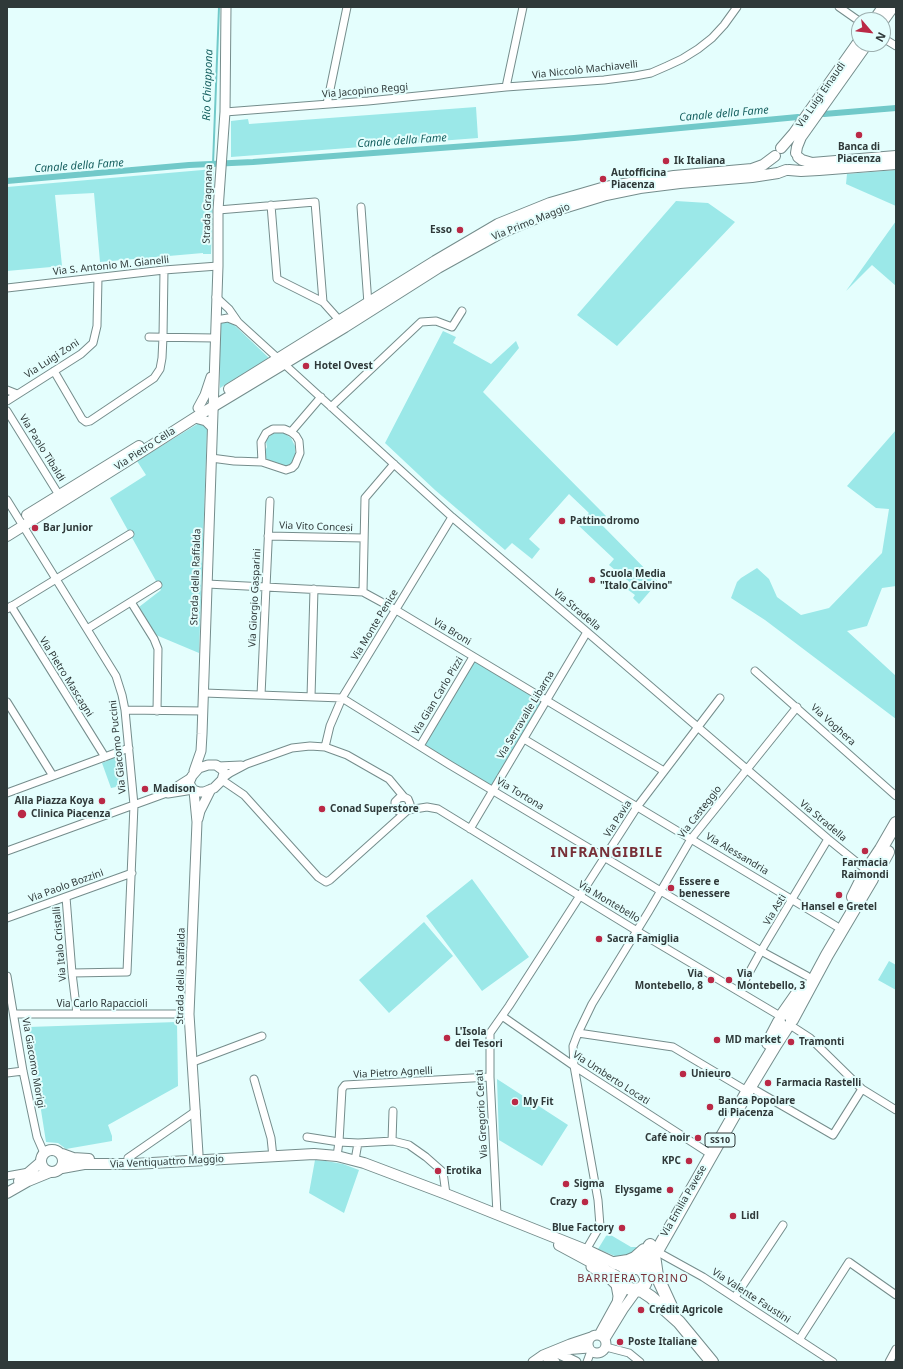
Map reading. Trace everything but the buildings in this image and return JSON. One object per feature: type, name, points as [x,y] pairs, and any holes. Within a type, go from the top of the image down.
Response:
[{"type":"main road","name":"Via Luigi Einaudi","points":[[778,152],[794,133],[851,52]]},
{"type":"main road","name":"Via Luigi Einaudi","points":[[797,155],[797,147],[801,136],[861,52]]},
{"type":"main road","points":[[797,155],[797,164],[787,170],[782,169],[776,164],[778,152],[785,147],[792,148],[802,160],[812,163],[896,156]]},
{"type":"main road","name":"Via Primo Maggio","points":[[281,361],[340,321],[435,261],[498,224],[550,203],[605,187],[674,176],[752,169],[763,164],[778,152]]},
{"type":"main road","name":"Via Primo Maggio","points":[[281,361],[438,268],[501,233],[554,211],[606,195],[640,188],[752,177],[787,170],[801,171],[896,164]]},
{"type":"main road","name":"Via Pietro Cella","points":[[7,536],[59,495],[281,361]]},
{"type":"main road","name":"Via Pietro Cella","points":[[7,528],[22,523],[196,413]]},
{"type":"main road","name":"Via Emilia Pavese","points":[[785,1021],[807,976],[869,872],[896,823]]},
{"type":"main road","name":"Via Emilia Pavese","points":[[634,1278],[653,1250],[746,1087],[770,1040],[785,1021],[827,955],[869,872],[896,838]]},
{"type":"main road","name":"Via Ventiquattro Maggio","points":[[7,1192],[29,1172],[50,1149],[54,1149],[62,1154],[74,1158],[131,1161],[198,1154],[337,1154],[498,1214],[536,1231],[586,1250],[615,1263],[634,1278]]},
{"type":"main road","points":[[62,1154],[64,1160],[62,1168]]},
{"type":"main road","name":"Via Ventiquattro Maggio","points":[[7,1192],[28,1180],[50,1172],[56,1172],[62,1168],[84,1164],[273,1154]]},
{"type":"main road","points":[[42,1157],[43,1168],[50,1172]]},
{"type":"main road","name":"Via Ventiquattro Maggio","points":[[536,1231],[568,1250],[634,1278]]},
{"type":"main road","points":[[615,1263],[628,1261],[653,1250],[657,1276],[679,1322]]},
{"type":"main road","points":[[634,1278],[671,1308]]},
{"type":"main road","points":[[634,1278],[642,1291],[679,1322],[712,1362]]},
{"type":"street","name":"Strada Gragnana","points":[[213,403],[218,266],[218,210],[224,112],[226,7]]},
{"type":"street","points":[[327,104],[347,7]]},
{"type":"street","points":[[506,87],[523,7]]},
{"type":"street","name":"Via Niccolò Machiavelli","points":[[506,87],[604,80],[651,73],[682,59],[712,38],[737,7]]},
{"type":"street","points":[[839,7],[851,16]]},
{"type":"street","name":"Via Jacopino Reggi","points":[[224,112],[506,87]]},
{"type":"street","points":[[218,210],[315,202],[323,302]]},
{"type":"street","points":[[271,205],[277,279],[323,302],[340,321]]},
{"type":"street","points":[[362,207],[368,304]]},
{"type":"street","name":"Via S. Antonio M. Gianelli","points":[[7,288],[164,270],[218,266]]},
{"type":"street","points":[[54,371],[82,418],[86,422],[90,421],[154,378],[160,369],[161,364],[164,270]]},
{"type":"street","name":"Via Luigi Zoni","points":[[7,401],[81,354],[93,343],[97,326],[98,278]]},
{"type":"street","name":"Via Stradella","points":[[216,297],[229,309],[238,322],[452,517],[828,839],[869,872]]},
{"type":"street","points":[[331,407],[421,322],[436,321],[452,327],[462,311]]},
{"type":"street","points":[[216,320],[228,318],[238,322]]},
{"type":"street","points":[[149,337],[215,338]]},
{"type":"street","points":[[212,427],[196,413],[205,395],[214,364]]},
{"type":"street","points":[[7,390],[17,394]]},
{"type":"street","points":[[291,432],[321,397]]},
{"type":"street","name":"Strada della Raffalda","points":[[198,1154],[189,1014],[197,822],[194,790],[190,783],[201,751],[213,403]]},
{"type":"street","name":"Via Paolo Tibaldi","points":[[7,411],[59,495]]},
{"type":"street","points":[[211,458],[262,462],[286,470],[296,465],[300,453],[299,441],[291,432],[278,429],[266,433],[261,442],[262,462]]},
{"type":"street","points":[[362,592],[365,498],[394,464]]},
{"type":"street","name":"Via Giacomo Puccini","points":[[7,500],[116,676],[125,710],[134,805],[127,972],[72,973]]},
{"type":"street","name":"Via Giorgio Gasparini","points":[[261,695],[270,501]]},
{"type":"street","name":"Via Monte Penice","points":[[325,747],[330,726],[342,698],[452,517]]},
{"type":"street","points":[[9,608],[130,534]]},
{"type":"street","name":"Via Vito Concesi","points":[[268,536],[364,538]]},
{"type":"street","name":"Via Broni","points":[[207,584],[362,592],[396,610],[664,771]]},
{"type":"street","points":[[87,629],[158,586]]},
{"type":"street","points":[[311,697],[314,590]]},
{"type":"street","points":[[131,602],[154,639],[158,649],[157,711]]},
{"type":"street","name":"Via Pietro Mascagni","points":[[9,608],[105,757]]},
{"type":"street","name":"Via Serravalle Libarna","points":[[470,829],[588,632]]},
{"type":"street","name":"Via Gian Carlo Pizzi","points":[[420,746],[473,657]]},
{"type":"street","name":"Via Voghera","points":[[755,670],[896,796]]},
{"type":"street","name":"Via Tortona","points":[[204,693],[342,698],[761,951],[807,976]]},
{"type":"street","name":"Via Pavia","points":[[502,1016],[638,807],[720,698]]},
{"type":"street","points":[[7,702],[53,776]]},
{"type":"street","name":"Via Casteggio","points":[[586,1250],[600,1226],[598,1200],[574,1066],[573,1046],[578,1033],[592,1004],[637,931],[690,839],[797,706]]},
{"type":"street","points":[[125,710],[203,711]]},
{"type":"street","name":"Via Alessandria","points":[[524,739],[836,926]]},
{"type":"street","points":[[201,751],[214,765],[222,770],[223,779],[244,794],[318,877],[326,882],[330,880],[410,806],[407,799],[389,779],[352,758],[325,747],[310,746],[292,748],[247,764],[230,773],[223,779]]},
{"type":"street","points":[[7,793],[129,748]]},
{"type":"street","points":[[164,794],[193,774],[198,768],[214,765],[234,766],[247,764]]},
{"type":"street","name":"Strada della Raffalda","points":[[197,822],[200,811],[213,788],[223,779]]},
{"type":"street","points":[[393,822],[397,809],[395,804],[395,785]]},
{"type":"street","points":[[7,851],[164,794],[194,790],[204,792],[213,788],[233,787]]},
{"type":"street","points":[[396,800],[399,798],[407,799]]},
{"type":"street","name":"Via Montebello","points":[[407,799],[427,807],[438,809],[637,931],[739,991],[810,1038],[862,1090],[896,1110]]},
{"type":"street","name":"Via Montebello","points":[[406,811],[427,807]]},
{"type":"street","points":[[397,809],[400,812],[406,811]]},
{"type":"street","name":"Via Asti","points":[[739,991],[761,951],[828,839]]},
{"type":"street","name":"Via Paolo Bozzini","points":[[7,918],[132,873]]},
{"type":"street","name":"Via Italo Cristalli","points":[[66,897],[76,1014]]},
{"type":"street","name":"Via Giacomo Morigi","points":[[7,976],[23,1071],[36,1137],[42,1157]]},
{"type":"street","name":"Via Carlo Rapaccioli","points":[[14,1014],[189,1014]]},
{"type":"street","name":"Via Umberto Locati","points":[[502,1016],[574,1066],[708,1153]]},
{"type":"street","name":"Via Gregorio Cerati","points":[[498,1214],[490,1077],[490,1033],[502,1016]]},
{"type":"street","points":[[578,1033],[673,1047],[833,1135],[862,1090]]},
{"type":"street","points":[[193,1062],[262,1036]]},
{"type":"street","points":[[7,1073],[23,1071]]},
{"type":"street","name":"Via Pietro Agnelli","points":[[337,1154],[342,1090],[345,1085],[490,1077]]},
{"type":"street","points":[[254,1079],[271,1138],[273,1154]]},
{"type":"street","name":"Via Ventiquattro Maggio","points":[[131,1161],[196,1111]]},
{"type":"street","points":[[392,1141],[393,1111]]},
{"type":"street","points":[[307,1137],[339,1142],[358,1143],[392,1141],[409,1145],[444,1172],[446,1194]]},
{"type":"street","points":[[355,1160],[358,1143]]},
{"type":"street","points":[[7,1176],[29,1172]]},
{"type":"street","points":[[735,1297],[783,1225]]},
{"type":"street","points":[[568,1250],[614,1282],[618,1291],[617,1304]]},
{"type":"street","name":"Via Valente Faustini","points":[[653,1250],[703,1277],[833,1362]]},
{"type":"street","points":[[799,1340],[849,1262],[896,1295]]},
{"type":"street","points":[[554,1351],[602,1352],[600,1340],[617,1304],[634,1278]]},
{"type":"street","points":[[588,1362],[592,1351],[588,1342],[600,1340],[624,1308],[634,1278]]},
{"type":"street","points":[[533,1362],[543,1355],[570,1344],[600,1340],[629,1354],[640,1362]]},
{"type":"street","points":[[889,1362],[896,1349]]},
{"type":"street","points":[[554,1351],[576,1362]]},
{"type":"street","points":[[543,1355],[556,1362]]},
{"type":"shaded area","points":[[476,107],[478,138],[231,157],[231,121],[248,119],[249,124]]},
{"type":"shaded area","points":[[214,169],[211,254],[203,253],[100,262],[94,193],[55,195],[62,266],[7,271],[7,187]]},
{"type":"shaded area","points":[[896,170],[896,206],[846,184],[847,174]]},
{"type":"shaded area","points":[[676,201],[708,203],[735,222],[617,346],[577,315]]},
{"type":"shaded area","points":[[896,221],[896,286],[872,265],[846,291]]},
{"type":"shaded area","points":[[224,321],[230,321],[269,358],[220,388],[220,324]]},
{"type":"shaded area","points":[[443,331],[456,337],[453,343],[491,364],[516,341],[519,348],[483,392],[606,516],[600,523],[658,582],[639,604],[633,598],[635,595],[627,589],[632,584],[609,565],[614,559],[578,525],[589,513],[569,494],[529,539],[540,549],[532,559],[512,543],[505,550],[435,490],[385,443]]},
{"type":"shaded area","points":[[199,423],[207,426],[207,430],[199,653],[156,635],[139,607],[161,590],[110,498],[146,475],[137,461]]},
{"type":"shaded area","points":[[896,430],[896,586],[882,588],[867,626],[847,631],[896,676],[896,719],[765,620],[731,598],[737,582],[757,568],[769,579],[777,597],[801,615],[829,608],[882,553],[889,509],[876,508],[847,486]]},
{"type":"shaded area","points":[[276,432],[284,433],[291,438],[295,446],[295,460],[292,464],[286,466],[269,461],[265,457],[264,453],[267,447],[267,438]]},
{"type":"shaded area","points":[[475,660],[543,702],[492,787],[424,746]]},
{"type":"shaded area","points":[[121,755],[125,785],[111,788],[102,763]]},
{"type":"shaded area","points":[[472,879],[529,957],[482,991],[426,916]]},
{"type":"shaded area","points":[[424,922],[453,956],[389,1013],[359,980]]},
{"type":"shaded area","points":[[889,961],[896,965],[896,990],[878,980]]},
{"type":"shaded area","points":[[177,1022],[178,1086],[108,1125],[112,1136],[112,1141],[66,1149],[58,1143],[46,1142],[28,1027]]},
{"type":"shaded area","name":"My Fit","points":[[497,1079],[568,1125],[542,1166],[499,1140]]},
{"type":"shaded area","points":[[315,1160],[343,1164],[359,1170],[344,1213],[309,1193]]},
{"type":"shaded area","points":[[609,1234],[631,1247],[637,1248],[633,1253],[622,1259],[598,1249],[606,1236]]},
{"type":"waterway","name":"Rio Chiappona","points":[[213,164],[219,7]]},
{"type":"waterway","name":"Canale della Fame","points":[[824,114],[896,108]]},
{"type":"waterway","name":"Canale della Fame","points":[[7,181],[189,165],[253,162],[574,138],[798,117]]},
{"type":"place","name":"Banca di Piacenza","points":[[859,135]]},
{"type":"place","name":"Ik Italiana","points":[[666,161]]},
{"type":"place","name":"Autofficina Piacenza","points":[[603,179]]},
{"type":"place","name":"Esso","points":[[460,230]]},
{"type":"place","name":"Hotel Ovest","points":[[306,366]]},
{"type":"place","name":"Pattinodromo","points":[[562,521]]},
{"type":"place","name":"Bar Junior","points":[[35,528]]},
{"type":"place","name":"Scuola Media \"Italo Calvino\"","points":[[592,580]]},
{"type":"place","name":"Madison","points":[[145,789]]},
{"type":"place","name":"Alla Piazza Koya","points":[[102,801]]},
{"type":"place","name":"Conad Superstore","points":[[322,809]]},
{"type":"place","name":"Clinica Piacenza","points":[[22,814]]},
{"type":"place","name":"Farmacia Raimondi","points":[[865,851]]},
{"type":"place","name":"Essere e benessere","points":[[671,888]]},
{"type":"place","name":"Hansel e Gretel","points":[[839,895]]},
{"type":"place","name":"Sacra Famiglia","points":[[599,939]]},
{"type":"place","name":"Via Montebello, 8","points":[[711,980]]},
{"type":"place","name":"Via Montebello, 3","points":[[729,980]]},
{"type":"place","name":"L'Isola dei Tesori","points":[[447,1038]]},
{"type":"place","name":"MD market","points":[[717,1040]]},
{"type":"place","name":"Tramonti","points":[[791,1042]]},
{"type":"place","name":"Unieuro","points":[[683,1074]]},
{"type":"place","name":"Farmacia Rastelli","points":[[768,1083]]},
{"type":"place","name":"My Fit","points":[[515,1102]]},
{"type":"place","name":"Banca Popolare di Piacenza","points":[[710,1107]]},
{"type":"place","name":"Café noir","points":[[698,1138]]},
{"type":"place","name":"KPC","points":[[689,1161]]},
{"type":"place","name":"Erotika","points":[[438,1171]]},
{"type":"place","name":"Sigma","points":[[566,1184]]},
{"type":"place","name":"Elysgame","points":[[670,1190]]},
{"type":"place","name":"Crazy","points":[[585,1202]]},
{"type":"place","name":"Lidl","points":[[733,1216]]},
{"type":"place","name":"Blue Factory","points":[[622,1228]]},
{"type":"place","name":"Crédit Agricole","points":[[641,1310]]},
{"type":"place","name":"Poste Italiane","points":[[620,1342]]},
{"type":"district","name":"INFRANGIBILE","points":[[607,853]]},
{"type":"district","name":"BARRIERA TORINO","points":[[633,1279]]}]
